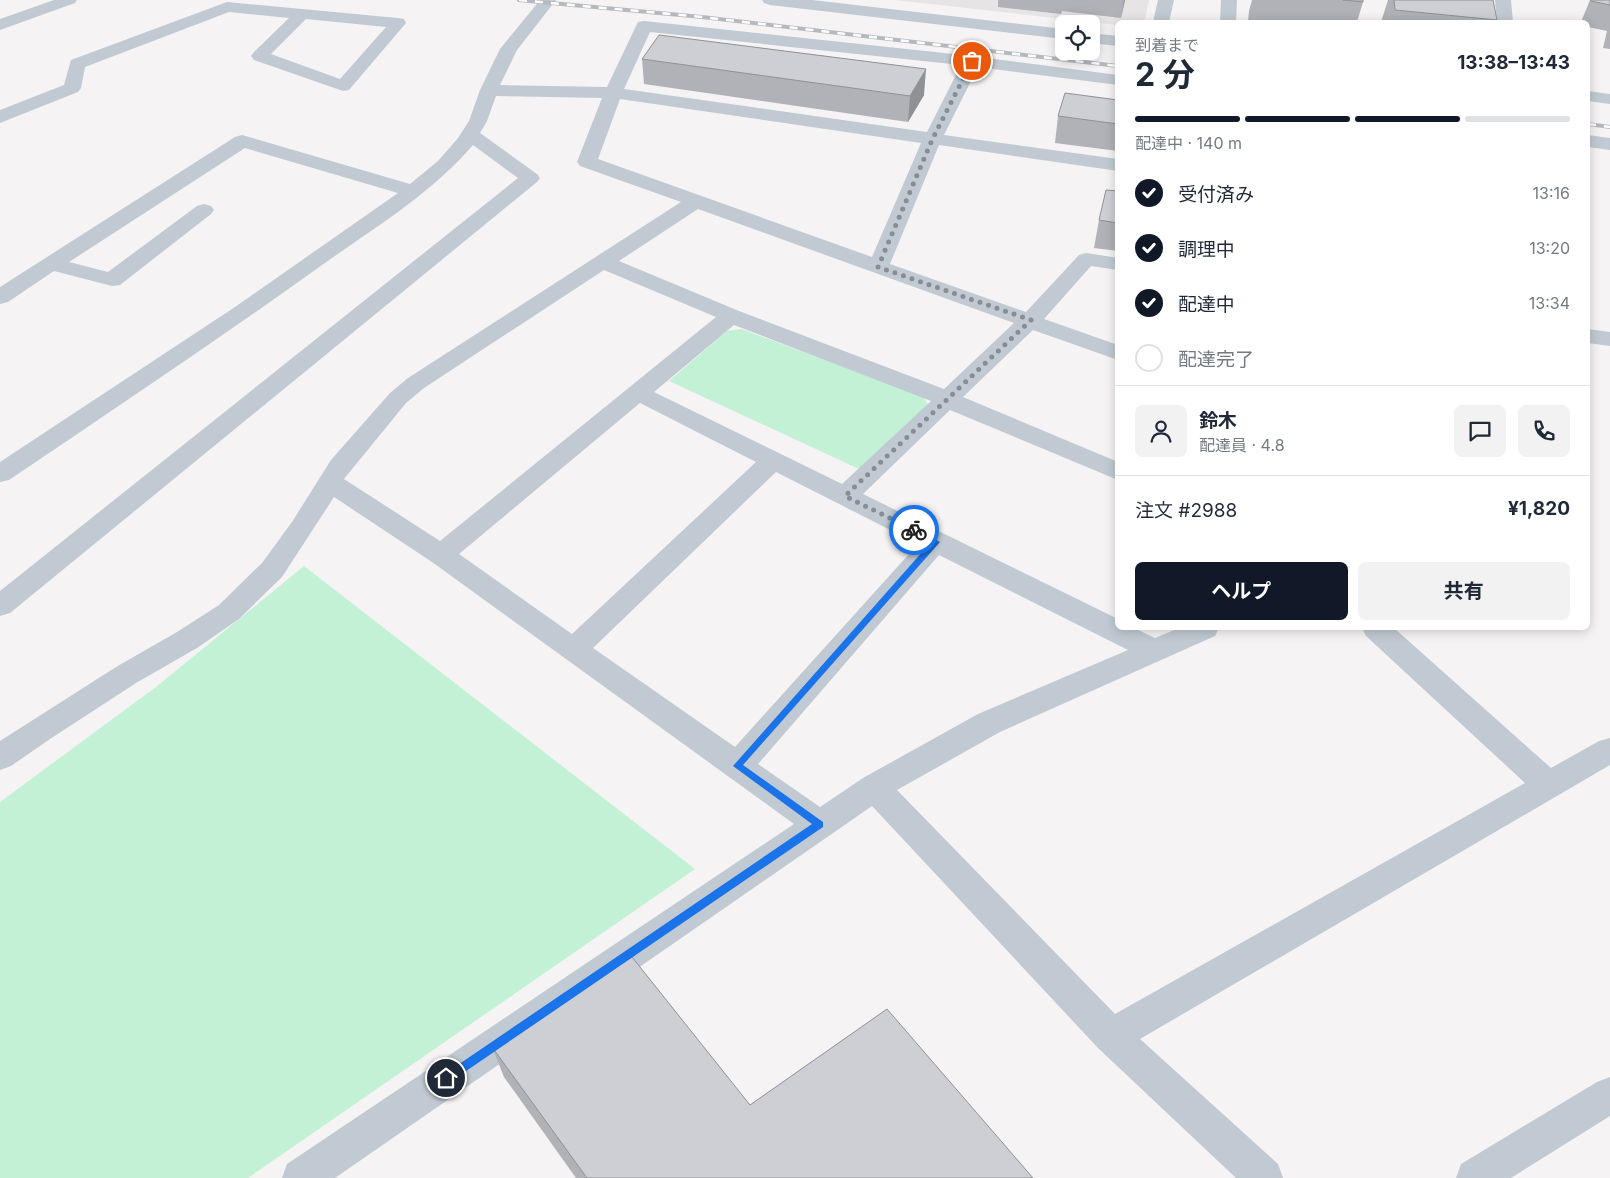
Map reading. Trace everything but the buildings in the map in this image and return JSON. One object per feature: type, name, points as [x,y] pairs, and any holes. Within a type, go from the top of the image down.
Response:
[{"type":"street","points":[[0,25],[70,0]]},
{"type":"street","points":[[0,474],[243,312],[413,191],[445,165],[478,121],[489,90],[509,49],[548,0]]},
{"type":"street","points":[[770,0],[1055,33]]},
{"type":"street","points":[[1161,20],[1166,0]]},
{"type":"street","points":[[1228,0],[1228,20]]},
{"type":"street","points":[[1503,0],[1505,20]]},
{"type":"street","points":[[0,117],[72,88],[77,64],[227,7],[302,14],[331,17],[398,23],[343,86],[260,56],[302,14]]},
{"type":"street","points":[[1115,80],[972,61],[644,26],[613,93],[587,162],[1031,320],[1115,352]]},
{"type":"street","points":[[1100,39],[1115,41]]},
{"type":"street","points":[[878,267],[932,140],[972,61]]},
{"type":"street","points":[[489,90],[613,93],[1115,165]]},
{"type":"street","points":[[1590,96],[1610,99]]},
{"type":"street","points":[[0,606],[530,178],[470,134]]},
{"type":"street","points":[[0,297],[242,141],[413,191]]},
{"type":"street","points":[[1590,141],[1610,144]]},
{"type":"street","points":[[50,264],[112,280],[204,210],[155,198]]},
{"type":"street","points":[[0,757],[47,725],[126,675],[187,640],[229,612],[272,570],[302,529],[340,466],[398,398],[416,383],[695,202]]},
{"type":"street","points":[[845,496],[949,400],[1031,320],[1086,260],[1115,264]]},
{"type":"street","points":[[603,262],[731,316],[949,400],[1115,471]]},
{"type":"street","points":[[441,554],[731,316]]},
{"type":"street","points":[[1590,336],[1610,339]]},
{"type":"street","points":[[638,393],[1154,650]]},
{"type":"street","points":[[574,649],[774,460]]},
{"type":"street","points":[[330,482],[441,554],[819,824]]},
{"type":"street","points":[[737,766],[936,542]]},
{"type":"street","points":[[301,1178],[874,787],[989,723],[1200,630]]},
{"type":"street","points":[[1378,630],[1547,784]]},
{"type":"street","points":[[1111,1036],[1547,784],[1610,750]]},
{"type":"street","points":[[874,787],[1111,1036],[1264,1178]]},
{"type":"street","points":[[1475,1178],[1610,1096]]},
{"type":"shaded area","points":[[895,0],[1149,0],[1145,19],[1115,20],[1115,25],[1100,23],[1100,15],[1055,15],[1055,18]]},
{"type":"green space","points":[[741,329],[923,396],[930,408],[859,469],[669,381],[727,331]]},
{"type":"green space","points":[[304,566],[695,869],[248,1178],[0,1178],[0,802],[156,687]]},
{"type":"railway","points":[[519,0],[702,17],[1115,66]]},
{"type":"railway","points":[[1590,124],[1610,127]]},
{"type":"way so far","points":[[914,530],[845,496],[949,400],[1031,320],[878,267],[932,140],[972,61]]},
{"type":"route","points":[[446,1078],[819,824],[737,766],[936,542],[914,530]]}]
